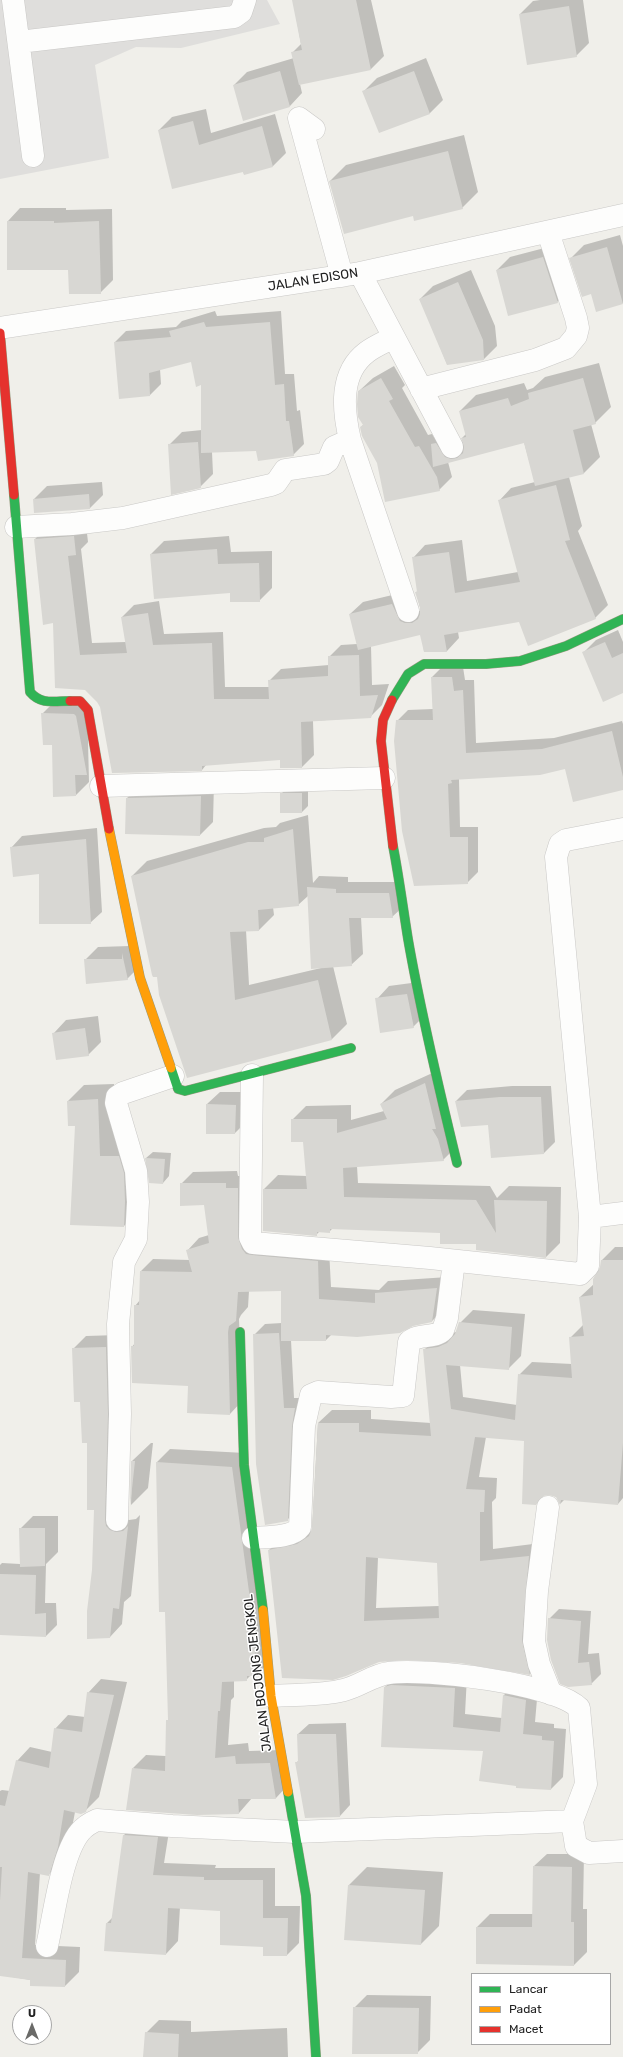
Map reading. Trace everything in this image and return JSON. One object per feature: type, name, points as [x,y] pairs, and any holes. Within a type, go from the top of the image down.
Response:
[{"type":"street","points":[[13,0],[33,156]]},
{"type":"street","points":[[19,42],[234,17],[241,12],[245,0]]},
{"type":"street","points":[[314,129],[299,118],[351,275],[394,337],[452,446]]},
{"type":"street","name":"JALAN EDISON","points":[[0,328],[351,275],[623,215]]},
{"type":"street","points":[[421,388],[535,360],[566,348],[576,336],[578,328],[576,318],[548,232]]},
{"type":"street","points":[[0,333],[30,692],[36,699],[41,701],[80,701],[84,705],[90,718],[101,786],[140,978],[178,1089],[185,1091],[252,1075],[351,1048]]},
{"type":"street","points":[[394,337],[367,352],[355,364],[348,380],[344,400],[344,415],[350,440],[408,611]]},
{"type":"street","points":[[16,527],[72,524],[124,518],[271,486],[276,483],[285,470],[324,464],[328,461],[334,447],[350,440]]},
{"type":"street","points":[[457,1163],[437,1079],[408,939],[401,885],[390,833],[381,741],[383,720],[390,703],[408,674],[419,666],[424,664],[507,663],[524,660],[606,628],[623,619]]},
{"type":"street","points":[[101,786],[384,778]]},
{"type":"street","points":[[252,1075],[250,1237],[253,1243],[580,1274],[588,1266],[590,1217],[556,857],[560,844],[566,840],[623,829]]},
{"type":"street","points":[[116,1520],[120,1414],[118,1324],[124,1262],[136,1239],[138,1202],[136,1171],[116,1103],[117,1097],[123,1093],[173,1076]]},
{"type":"street","points":[[590,1217],[623,1213]]},
{"type":"street","points":[[253,1538],[290,1534],[297,1532],[300,1527],[305,1421],[311,1395],[318,1392],[391,1397],[403,1396],[409,1342],[414,1338],[434,1334],[443,1330],[447,1318],[454,1261]]},
{"type":"street","name":"JALAN BOJONG JENGKOL","points":[[240,1332],[243,1450],[253,1538],[262,1598],[271,1696],[306,1896],[316,2057]]},
{"type":"street","points":[[548,1507],[537,1591],[534,1641],[539,1664],[551,1694]]},
{"type":"street","points":[[271,1696],[344,1690],[376,1675],[390,1672],[418,1672],[449,1674],[524,1686],[571,1700],[579,1708],[586,1784],[572,1821],[576,1846],[582,1850],[598,1853],[623,1851]]},
{"type":"street","points":[[47,1946],[69,1854],[79,1833],[89,1823],[98,1820],[296,1832],[572,1821]]},
{"type":"shaded area","points":[[0,0],[267,0],[280,24],[181,48],[136,47],[95,65],[109,158],[0,179]]},
{"type":"building","points":[[292,0],[356,0],[371,70],[299,85],[291,52],[302,50]]},
{"type":"building","points":[[569,6],[577,57],[527,65],[519,14]]},
{"type":"building","points":[[280,71],[290,107],[243,121],[233,85]]},
{"type":"building","points":[[414,71],[430,114],[379,133],[362,91]]},
{"type":"building","points":[[193,121],[199,145],[262,126],[273,167],[244,175],[243,172],[172,189],[158,130]]},
{"type":"building","points":[[448,151],[463,209],[414,221],[413,216],[344,234],[329,181]]},
{"type":"building","points":[[7,221],[54,221],[54,223],[99,221],[101,294],[69,294],[68,270],[7,270]]},
{"type":"building","points":[[607,247],[623,304],[596,312],[591,294],[582,297],[569,258]]},
{"type":"building","points":[[543,257],[558,303],[508,316],[496,270]]},
{"type":"building","points":[[458,282],[483,340],[484,360],[447,365],[419,299]]},
{"type":"building","points":[[204,322],[206,327],[270,322],[275,385],[284,384],[286,421],[289,421],[294,456],[258,461],[256,451],[201,453],[201,385],[196,387],[191,362],[149,373],[150,396],[119,399],[114,342],[171,337],[169,331]]},
{"type":"building","points":[[381,378],[393,399],[389,401],[415,447],[419,446],[437,477],[440,491],[385,502],[377,463],[362,436],[360,427],[363,425],[358,417],[357,404],[358,391]]},
{"type":"building","points":[[583,378],[596,424],[573,430],[584,474],[535,486],[524,443],[433,467],[431,444],[436,443],[445,457],[451,459],[457,458],[463,453],[464,447],[461,438],[466,437],[459,411],[508,398],[511,406],[529,399],[528,393]]},
{"type":"building","points":[[198,442],[201,488],[171,495],[168,444]]},
{"type":"building","points":[[556,485],[570,540],[565,541],[596,619],[528,646],[519,622],[444,635],[447,652],[424,652],[420,635],[358,650],[349,614],[392,604],[400,621],[412,623],[418,619],[420,607],[415,592],[417,592],[412,557],[449,552],[455,593],[520,582],[498,500]]},
{"type":"building","points":[[89,494],[90,509],[34,513],[33,499]]},
{"type":"building","points":[[74,536],[76,555],[68,556],[80,655],[127,653],[121,617],[148,613],[153,645],[212,643],[214,699],[269,699],[268,680],[328,676],[328,656],[359,655],[360,696],[378,695],[371,718],[301,722],[302,768],[280,768],[280,760],[202,766],[202,771],[112,773],[100,707],[85,690],[55,688],[53,623],[43,625],[34,539]]},
{"type":"building","points":[[217,549],[218,564],[259,563],[260,602],[230,602],[230,593],[154,599],[150,554]]},
{"type":"building","points":[[605,642],[612,658],[623,653],[623,693],[603,702],[582,652]]},
{"type":"building","points":[[431,677],[452,677],[454,691],[463,690],[466,753],[542,749],[612,731],[623,777],[623,790],[573,802],[565,769],[540,775],[451,780],[452,783],[448,784],[450,837],[468,837],[468,884],[414,886],[402,831],[394,741],[396,720],[433,720]]},
{"type":"building","points":[[41,713],[74,714],[76,716],[87,775],[75,775],[76,796],[53,797],[52,745],[43,745]]},
{"type":"building","points":[[280,793],[302,793],[302,813],[280,813]]},
{"type":"building","points":[[201,796],[200,836],[125,834],[126,798]]},
{"type":"building","points":[[293,829],[299,906],[258,910],[259,931],[230,932],[235,1000],[318,980],[332,1040],[187,1078],[159,995],[157,977],[153,977],[152,975],[131,876],[248,842],[264,842],[264,838]]},
{"type":"building","points":[[86,839],[91,924],[39,924],[39,874],[13,877],[10,847]]},
{"type":"building","points":[[307,887],[336,889],[336,893],[389,893],[393,918],[349,918],[352,966],[311,969]]},
{"type":"building","points":[[122,953],[128,980],[86,984],[84,959],[122,959]]},
{"type":"building","points":[[407,994],[414,1028],[380,1033],[375,998]]},
{"type":"building","points":[[85,1028],[89,1056],[56,1060],[52,1033]]},
{"type":"building","points":[[425,1083],[436,1129],[432,1129],[438,1139],[444,1161],[343,1168],[344,1197],[476,1200],[496,1233],[494,1200],[547,1201],[546,1258],[476,1250],[476,1244],[440,1244],[440,1233],[330,1229],[330,1233],[317,1232],[317,1236],[263,1231],[263,1189],[307,1189],[303,1142],[291,1142],[291,1119],[337,1119],[337,1133],[387,1119],[380,1104]]},
{"type":"building","points":[[500,1097],[541,1097],[544,1154],[491,1158],[488,1125],[461,1127],[455,1101]]},
{"type":"building","points":[[98,1099],[100,1156],[119,1156],[124,1173],[124,1227],[70,1225],[75,1126],[68,1126],[67,1101]]},
{"type":"building","points":[[206,1104],[236,1105],[235,1134],[206,1134]]},
{"type":"building","points":[[145,1158],[165,1159],[163,1184],[149,1183]]},
{"type":"building","points":[[180,1183],[226,1183],[226,1188],[238,1188],[238,1237],[242,1249],[246,1254],[252,1255],[318,1261],[319,1299],[375,1303],[375,1293],[437,1288],[432,1322],[413,1326],[400,1333],[357,1337],[326,1335],[326,1341],[281,1341],[281,1291],[238,1292],[236,1321],[229,1326],[228,1332],[230,1415],[187,1413],[188,1386],[132,1383],[131,1346],[134,1346],[134,1305],[139,1305],[140,1271],[192,1272],[186,1250],[209,1243],[204,1205],[180,1206]]},
{"type":"building","points":[[601,1260],[623,1260],[623,1443],[618,1505],[561,1500],[560,1505],[556,1497],[549,1495],[543,1496],[536,1505],[522,1504],[524,1441],[475,1437],[466,1489],[485,1490],[484,1512],[480,1512],[480,1561],[529,1556],[522,1640],[530,1675],[460,1663],[406,1660],[379,1662],[333,1680],[282,1678],[268,1550],[297,1544],[309,1536],[312,1528],[318,1423],[359,1423],[359,1432],[431,1436],[423,1349],[438,1347],[447,1343],[455,1334],[459,1322],[512,1327],[509,1370],[446,1365],[451,1409],[515,1420],[518,1374],[572,1378],[569,1337],[584,1336],[579,1297],[593,1295],[593,1279],[600,1267]],"holes":[[[366,1557],[437,1563],[439,1618],[364,1621]]]},
{"type":"building","points":[[279,1333],[284,1408],[295,1408],[292,1426],[288,1521],[265,1525],[256,1464],[253,1334]]},
{"type":"building","points":[[106,1347],[108,1414],[105,1520],[106,1526],[110,1530],[116,1532],[123,1531],[128,1526],[119,1609],[113,1608],[110,1638],[87,1639],[87,1611],[92,1570],[94,1510],[87,1510],[87,1443],[82,1443],[80,1402],[74,1402],[72,1348]]},
{"type":"building","points":[[131,1461],[135,1461],[130,1507]]},
{"type":"building","points":[[156,1462],[232,1467],[250,1599],[257,1676],[247,1676],[247,1681],[222,1682],[220,1711],[218,1711],[215,1758],[235,1756],[236,1764],[270,1763],[276,1799],[238,1799],[239,1814],[197,1815],[126,1810],[132,1768],[165,1771],[166,1720],[168,1720],[165,1612],[159,1612]]},
{"type":"building","points":[[19,1528],[45,1528],[45,1566],[20,1567]]},
{"type":"building","points":[[0,1574],[36,1575],[35,1614],[46,1613],[46,1637],[0,1635]]},
{"type":"building","points":[[548,1618],[581,1621],[578,1663],[589,1662],[592,1685],[568,1687],[560,1684],[551,1660],[547,1640]]},
{"type":"building","points":[[391,1685],[455,1688],[453,1727],[500,1732],[503,1695],[526,1700],[523,1734],[542,1736],[542,1740],[554,1741],[551,1790],[516,1788],[516,1786],[479,1781],[483,1751],[381,1747],[384,1687]]},
{"type":"building","points":[[87,1692],[114,1695],[86,1812],[81,1814],[64,1810],[58,1847],[49,1876],[28,1872],[22,1958],[66,1960],[65,1987],[30,1986],[30,1980],[0,1976],[0,1901],[2,1867],[0,1867],[0,1805],[5,1806],[16,1760],[49,1768],[54,1728],[82,1732]]},
{"type":"building","points":[[297,1734],[336,1734],[340,1817],[305,1818],[295,1762],[298,1762]]},
{"type":"building","points":[[123,1835],[158,1837],[153,1875],[204,1877],[204,1880],[263,1880],[263,1918],[288,1918],[287,1956],[263,1956],[263,1947],[220,1945],[220,1911],[168,1908],[166,1955],[104,1951],[106,1923],[111,1923]]},
{"type":"building","points":[[533,1866],[572,1867],[571,1922],[574,1922],[574,1966],[476,1964],[476,1927],[532,1927]]},
{"type":"building","points":[[348,1885],[425,1890],[421,1945],[344,1940]]},
{"type":"building","points":[[353,2007],[419,2008],[418,2054],[352,2054]]},
{"type":"building","points":[[145,2032],[179,2034],[178,2057],[143,2057]]},
{"type":"traffic: fast","points":[[14,495],[30,692],[43,701],[70,701]]},
{"type":"traffic: fast","points":[[392,700],[408,674],[424,664],[486,664],[520,661],[566,646],[623,619]]},
{"type":"traffic: fast","points":[[393,846],[408,939],[419,995],[457,1163]]},
{"type":"traffic: fast","points":[[171,1068],[178,1089],[185,1091],[351,1048]]},
{"type":"traffic: fast","points":[[240,1332],[244,1465],[263,1610]]},
{"type":"traffic: fast","points":[[288,1792],[306,1896],[316,2057]]},
{"type":"traffic: slow","points":[[109,829],[140,978],[171,1068]]},
{"type":"traffic: slow","points":[[263,1610],[271,1696],[288,1792]]},
{"type":"traffic: jam","points":[[0,333],[14,495]]},
{"type":"traffic: jam","points":[[392,700],[383,720],[381,741],[393,846]]},
{"type":"traffic: jam","points":[[70,701],[80,701],[88,710],[109,829]]}]
